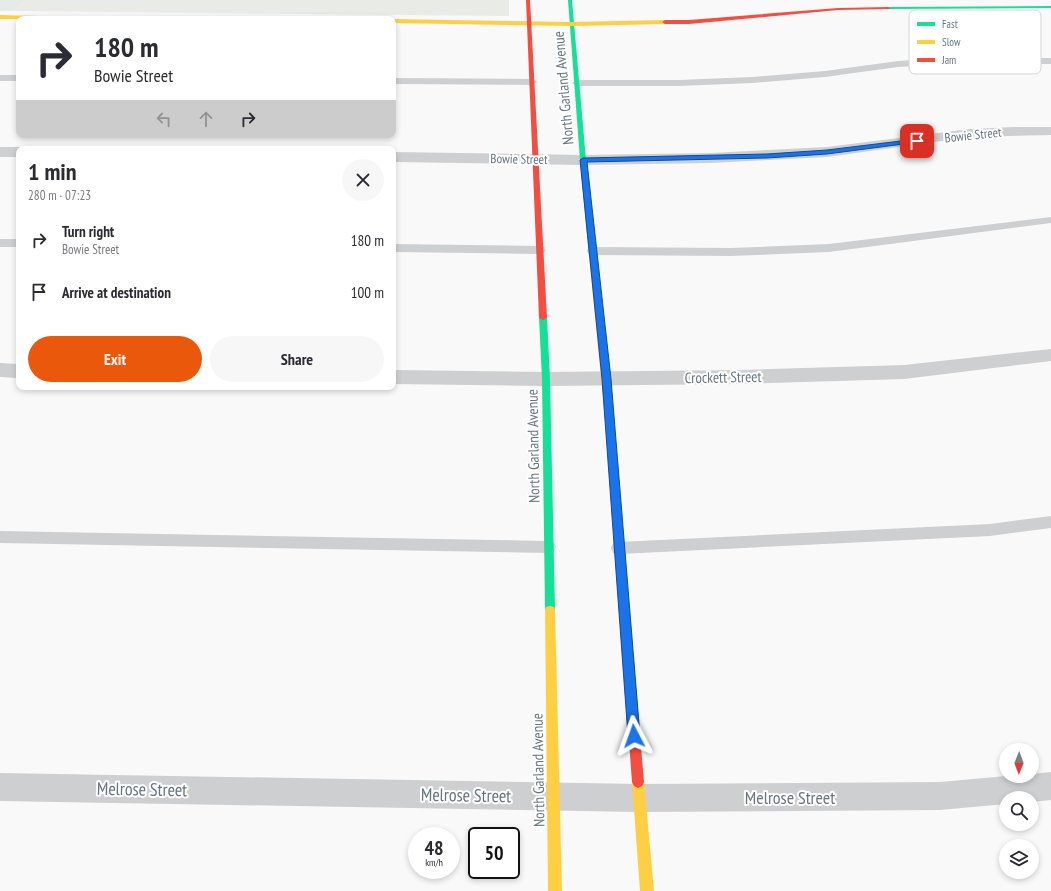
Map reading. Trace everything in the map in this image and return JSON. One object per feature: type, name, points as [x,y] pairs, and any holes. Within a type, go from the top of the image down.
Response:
[{"type":"main road","name":"North Garland Avenue","points":[[528,0],[546,379],[555,891]]},
{"type":"main road","name":"North Garland Avenue","points":[[570,0],[583,160],[606,379],[639,798],[648,891]]},
{"type":"main road","points":[[396,21],[529,24],[689,22],[838,9],[916,7],[1051,7]]},
{"type":"main road","points":[[0,17],[16,17]]},
{"type":"street","name":"Bowie Street","points":[[396,157],[583,160],[767,156],[827,152],[970,133],[1051,131]]},
{"type":"street","points":[[0,152],[16,152]]},
{"type":"street","name":"Crockett Street","points":[[396,377],[606,379],[904,372],[1051,355]]},
{"type":"street","points":[[0,370],[16,371]]},
{"type":"street","name":"Melrose Street","points":[[0,787],[639,798],[940,796],[1051,786]]},
{"type":"lane","points":[[1041,61],[1051,61]]},
{"type":"lane","points":[[577,83],[678,83],[753,80],[825,74],[909,63]]},
{"type":"lane","points":[[0,78],[16,78]]},
{"type":"lane","points":[[396,81],[532,82]]},
{"type":"lane","points":[[593,251],[731,252],[829,248],[1051,220]]},
{"type":"lane","points":[[0,243],[16,243]]},
{"type":"lane","points":[[396,248],[540,250]]},
{"type":"lane","points":[[619,548],[990,530],[1051,522]]},
{"type":"lane","points":[[0,537],[548,547]]},
{"type":"shaded area","points":[[0,0],[26,0],[15,11],[0,11]]},
{"type":"shaded area","points":[[26,0],[509,0],[509,16],[15,11]]},
{"type":"traffic: fast","points":[[570,0],[583,160],[593,257]]},
{"type":"traffic: fast","points":[[888,8],[1051,7]]},
{"type":"traffic: fast","points":[[543,318],[546,379],[550,610]]},
{"type":"traffic: fast","points":[[611,438],[624,606]]},
{"type":"traffic: slow","points":[[0,17],[16,17]]},
{"type":"traffic: slow","points":[[396,21],[572,24],[665,22]]},
{"type":"traffic: slow","points":[[593,257],[611,438]]},
{"type":"traffic: slow","points":[[550,610],[555,891]]},
{"type":"traffic: slow","points":[[638,782],[647,891]]},
{"type":"traffic: jam","points":[[528,0],[543,318]]},
{"type":"traffic: jam","points":[[665,22],[689,22],[838,9],[888,8]]},
{"type":"traffic: jam","points":[[624,606],[638,782]]},
{"type":"route","points":[[634,736],[606,379],[583,160],[767,156],[827,152],[917,141]]}]
